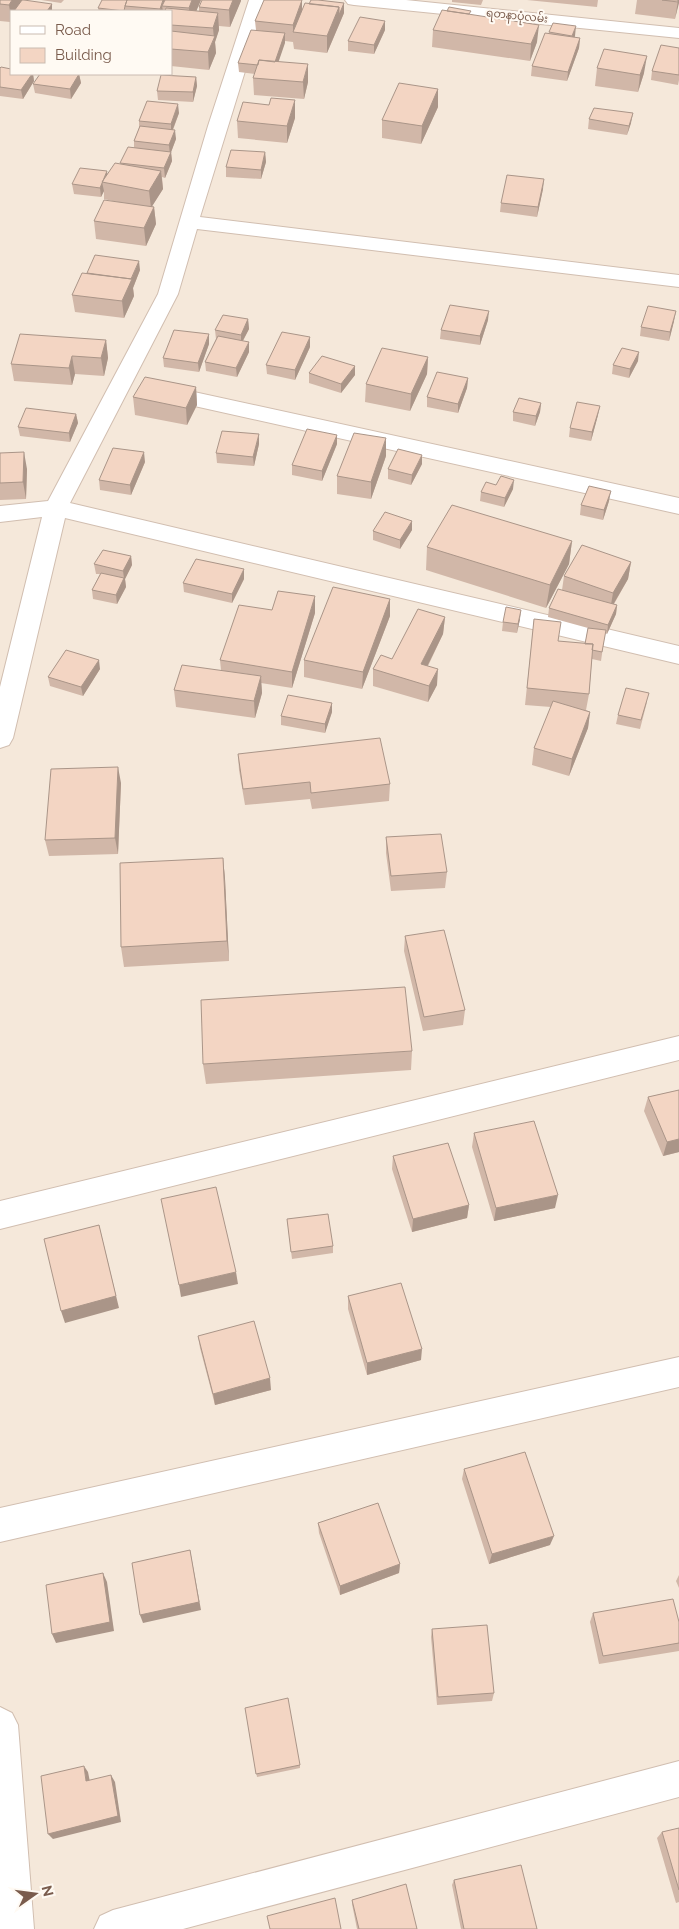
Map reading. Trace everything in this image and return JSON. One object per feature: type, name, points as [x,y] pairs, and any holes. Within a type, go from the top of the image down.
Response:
[{"type":"street","points":[[0,738],[56,508],[168,294],[217,126],[258,0]]},
{"type":"street","name":"ရတနာပုံလမ်း","points":[[354,0],[679,33]]},
{"type":"street","points":[[189,222],[679,281]]},
{"type":"street","points":[[121,383],[679,506]]},
{"type":"street","points":[[0,514],[56,508],[679,655]]},
{"type":"street","points":[[0,1215],[679,1048]]},
{"type":"street","points":[[0,1525],[679,1372]]},
{"type":"street","points":[[0,1725],[15,1929]]},
{"type":"street","points":[[113,1929],[679,1779]]},
{"type":"shaded area","points":[[0,0],[679,0],[679,1929],[0,1929]]},
{"type":"building","points":[[0,0],[12,0],[9,5],[0,4]]},
{"type":"building","points":[[22,0],[52,4],[48,10],[15,10]]},
{"type":"building","points":[[102,0],[127,0],[124,10],[98,8]]},
{"type":"building","points":[[127,0],[163,0],[160,9],[125,6]]},
{"type":"building","points":[[165,0],[192,0],[189,8],[162,6]]},
{"type":"building","points":[[202,0],[233,0],[229,10],[199,7]]},
{"type":"building","points":[[264,0],[302,0],[293,25],[255,21]]},
{"type":"building","points":[[311,0],[344,3],[339,15],[339,7],[309,4]]},
{"type":"building","points":[[662,0],[678,0],[678,2]]},
{"type":"building","points":[[305,3],[339,7],[327,36],[293,32]]},
{"type":"building","points":[[449,7],[471,11],[469,14],[447,11]]},
{"type":"building","points":[[166,8],[218,13],[213,28],[172,25],[172,10],[165,10]]},
{"type":"building","points":[[442,10],[539,25],[531,44],[433,30]]},
{"type":"building","points":[[360,17],[385,21],[374,45],[348,41]]},
{"type":"building","points":[[553,23],[576,26],[572,36],[549,32]]},
{"type":"building","points":[[251,30],[285,33],[275,62],[259,60],[258,65],[238,63]]},
{"type":"building","points":[[172,31],[215,36],[208,52],[172,49]]},
{"type":"building","points":[[545,33],[580,38],[568,72],[532,66]]},
{"type":"building","points":[[661,45],[679,48],[679,75],[652,71]]},
{"type":"building","points":[[604,49],[647,56],[640,75],[597,68]]},
{"type":"building","points":[[259,60],[308,64],[303,82],[253,78]]},
{"type":"building","points":[[0,68],[10,69],[10,75],[31,75],[21,90],[0,87]]},
{"type":"building","points":[[39,75],[78,75],[70,89],[33,84]]},
{"type":"building","points":[[161,75],[196,77],[193,92],[157,91]]},
{"type":"building","points":[[399,83],[438,89],[422,126],[382,120]]},
{"type":"building","points":[[271,98],[295,100],[287,126],[237,121],[243,102],[269,105]]},
{"type":"building","points":[[147,101],[178,104],[171,124],[139,121]]},
{"type":"building","points":[[594,108],[633,113],[629,126],[589,119]]},
{"type":"building","points":[[140,126],[175,130],[169,145],[134,141]]},
{"type":"building","points":[[128,147],[171,152],[164,168],[120,163]]},
{"type":"building","points":[[231,150],[265,152],[261,170],[226,167]]},
{"type":"building","points":[[115,163],[161,171],[149,191],[102,182]]},
{"type":"building","points":[[80,168],[107,171],[100,188],[72,184]]},
{"type":"building","points":[[507,175],[544,179],[538,207],[501,203]]},
{"type":"building","points":[[104,200],[154,207],[144,228],[94,221]]},
{"type":"building","points":[[95,255],[139,261],[131,279],[87,273]]},
{"type":"building","points":[[82,273],[132,279],[122,301],[72,295]]},
{"type":"building","points":[[450,305],[489,311],[480,336],[441,330]]},
{"type":"building","points":[[648,306],[676,311],[670,332],[641,327]]},
{"type":"building","points":[[223,315],[248,319],[241,335],[215,330]]},
{"type":"building","points":[[174,330],[209,334],[198,363],[163,358]]},
{"type":"building","points":[[282,332],[310,337],[295,370],[266,365]]},
{"type":"building","points":[[20,334],[106,340],[101,358],[72,356],[69,368],[11,364]]},
{"type":"building","points":[[218,336],[249,342],[236,368],[205,362]]},
{"type":"building","points":[[382,348],[428,357],[411,394],[366,384]]},
{"type":"building","points":[[622,348],[639,352],[630,369],[613,365]]},
{"type":"building","points":[[322,356],[355,366],[341,384],[309,373]]},
{"type":"building","points":[[437,372],[468,378],[458,404],[427,397]]},
{"type":"building","points":[[145,377],[196,387],[186,408],[133,397]]},
{"type":"building","points":[[519,398],[541,403],[536,416],[513,412]]},
{"type":"building","points":[[577,402],[600,406],[592,432],[570,428]]},
{"type":"building","points":[[26,408],[76,414],[69,433],[18,427]]},
{"type":"building","points":[[307,429],[337,435],[322,471],[292,465]]},
{"type":"building","points":[[222,431],[259,434],[253,457],[216,453]]},
{"type":"building","points":[[354,433],[386,438],[371,482],[337,476]]},
{"type":"building","points":[[113,448],[144,452],[130,485],[99,480]]},
{"type":"building","points":[[398,449],[422,455],[412,475],[388,469]]},
{"type":"building","points":[[24,452],[23,482],[0,483],[0,453]]},
{"type":"building","points":[[501,476],[514,480],[505,498],[481,492],[486,482],[496,485]]},
{"type":"building","points":[[589,486],[611,491],[604,510],[581,505]]},
{"type":"building","points":[[452,505],[572,541],[550,585],[427,547]]},
{"type":"building","points":[[385,512],[412,521],[400,540],[373,531]]},
{"type":"building","points":[[582,545],[631,562],[613,593],[564,576]]},
{"type":"building","points":[[103,550],[131,556],[123,571],[94,564]]},
{"type":"building","points":[[196,559],[244,569],[232,594],[183,583]]},
{"type":"building","points":[[101,573],[124,578],[116,595],[92,590]]},
{"type":"building","points":[[333,587],[390,599],[363,672],[304,660]]},
{"type":"building","points":[[558,589],[617,605],[608,625],[549,608]]},
{"type":"building","points":[[278,591],[315,596],[292,672],[220,660],[239,605],[272,610]]},
{"type":"building","points":[[506,607],[521,610],[518,624],[503,622]]},
{"type":"building","points":[[418,609],[445,617],[421,664],[438,669],[429,686],[373,669],[381,655],[392,659]]},
{"type":"building","points":[[534,619],[561,622],[558,641],[593,644],[589,694],[527,688]]},
{"type":"building","points":[[588,628],[606,630],[602,652],[592,650],[593,644],[585,644]]},
{"type":"building","points":[[66,650],[99,660],[81,687],[48,677]]},
{"type":"building","points":[[182,665],[261,676],[254,701],[174,690]]},
{"type":"building","points":[[626,688],[649,693],[641,720],[618,715]]},
{"type":"building","points":[[288,695],[332,703],[325,724],[281,716]]},
{"type":"building","points":[[553,701],[590,712],[572,759],[534,748]]},
{"type":"building","points":[[380,738],[390,784],[311,793],[310,782],[243,789],[238,754]]},
{"type":"building","points":[[118,767],[115,838],[45,840],[51,769]]},
{"type":"building","points":[[441,834],[447,872],[391,876],[386,837]]},
{"type":"building","points":[[223,858],[227,941],[121,947],[120,863]]},
{"type":"building","points":[[444,930],[465,1010],[424,1017],[405,936]]},
{"type":"building","points":[[405,987],[412,1051],[203,1064],[201,1000]]},
{"type":"building","points":[[679,1090],[679,1139],[667,1142],[648,1097]]},
{"type":"building","points":[[534,1121],[558,1195],[496,1208],[474,1133]]},
{"type":"building","points":[[448,1143],[469,1205],[413,1219],[393,1156]]},
{"type":"building","points":[[216,1187],[236,1272],[179,1285],[161,1199]]},
{"type":"building","points":[[328,1214],[333,1246],[291,1252],[287,1219]]},
{"type":"building","points":[[99,1225],[116,1296],[61,1311],[44,1239]]},
{"type":"building","points":[[401,1283],[422,1349],[367,1363],[348,1296]]},
{"type":"building","points":[[254,1321],[270,1378],[213,1394],[198,1336]]},
{"type":"building","points":[[525,1452],[554,1536],[492,1554],[464,1469]]},
{"type":"building","points":[[378,1503],[400,1564],[340,1586],[318,1523]]},
{"type":"building","points":[[190,1550],[199,1602],[140,1615],[132,1563]]},
{"type":"building","points":[[103,1573],[110,1622],[52,1634],[46,1585]]},
{"type":"building","points":[[673,1599],[679,1622],[679,1643],[603,1656],[593,1613]]},
{"type":"building","points":[[487,1625],[494,1693],[438,1697],[432,1629]]},
{"type":"building","points":[[288,1698],[300,1765],[256,1774],[245,1708]]},
{"type":"building","points":[[84,1766],[86,1781],[111,1775],[118,1816],[48,1834],[41,1776]]},
{"type":"building","points":[[679,1828],[679,1890],[662,1832]]},
{"type":"building","points":[[521,1865],[537,1929],[464,1929],[454,1880]]},
{"type":"building","points":[[406,1884],[417,1929],[359,1929],[352,1900]]},
{"type":"building","points":[[335,1898],[341,1929],[270,1929],[267,1916]]}]
